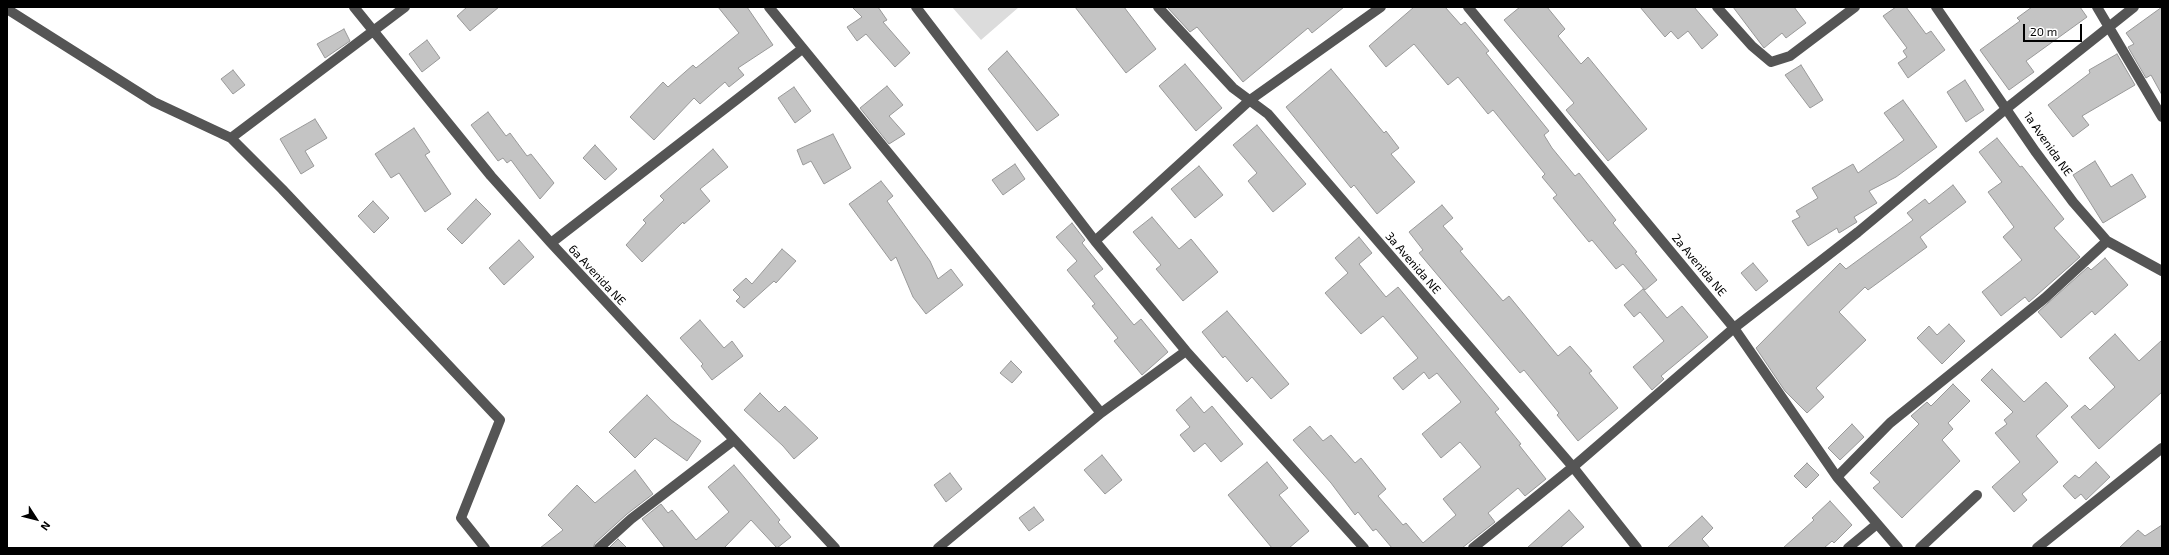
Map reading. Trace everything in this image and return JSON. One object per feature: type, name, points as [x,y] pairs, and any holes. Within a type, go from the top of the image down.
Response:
[{"type":"street","name":"6a Avenida NE","points":[[354,7],[491,176],[551,244],[835,548]]},
{"type":"street","points":[[231,138],[405,7]]},
{"type":"street","points":[[770,7],[802,49],[1101,414]]},
{"type":"street","points":[[916,7],[1095,241],[1186,351],[1364,548]]},
{"type":"street","name":"3a Avenida NE","points":[[1158,7],[1233,88],[1268,114],[1573,467],[1637,548]]},
{"type":"street","points":[[1095,241],[1250,100],[1381,7]]},
{"type":"street","name":"2a Avenida NE","points":[[1468,7],[1734,328],[1836,477],[1898,548]]},
{"type":"street","points":[[1717,7],[1752,46],[1771,62],[1790,56],[1854,7]]},
{"type":"street","name":"1a Avenida NE","points":[[1936,7],[2007,108],[2035,151],[2074,202],[2107,241],[2162,271]]},
{"type":"street","points":[[2097,7],[2162,117]]},
{"type":"street","points":[[1473,548],[1573,467],[1734,328],[1858,232],[2007,108],[2134,7]]},
{"type":"street","points":[[7,9],[154,102],[231,138],[282,189],[500,420],[461,518],[485,548]]},
{"type":"street","points":[[551,244],[802,49]]},
{"type":"street","points":[[1836,477],[1890,424],[2045,298],[2107,241]]},
{"type":"street","points":[[938,548],[1101,414],[1186,351]]},
{"type":"street","points":[[599,548],[631,519],[734,440]]},
{"type":"street","points":[[2037,548],[2162,448]]},
{"type":"street","points":[[1920,548],[1977,495]]},
{"type":"street","points":[[1848,548],[1877,524]]},
{"type":"shaded area","points":[[952,7],[1019,7],[981,40]]},
{"type":"building","points":[[467,7],[499,7],[470,31],[457,16]]},
{"type":"building","points":[[718,7],[747,7],[773,45],[738,68],[744,75],[729,87],[725,82],[700,104],[694,98],[654,140],[630,117],[663,82],[668,87],[693,65],[696,68],[739,33]]},
{"type":"building","points":[[852,7],[878,7],[887,20],[883,22],[910,53],[895,67],[866,34],[857,41],[847,27],[862,17]]},
{"type":"building","points":[[1075,7],[1124,7],[1156,49],[1126,73]]},
{"type":"building","points":[[1167,7],[1344,7],[1312,33],[1308,28],[1243,82],[1197,27],[1190,32]]},
{"type":"building","points":[[1414,7],[1445,7],[1461,25],[1465,22],[1489,51],[1486,53],[1549,131],[1544,135],[1552,148],[1575,176],[1579,173],[1616,220],[1613,223],[1637,252],[1635,253],[1657,280],[1645,290],[1623,264],[1616,269],[1592,240],[1589,242],[1553,198],[1557,195],[1542,177],[1545,174],[1493,110],[1488,114],[1458,77],[1448,85],[1414,44],[1386,67],[1369,46]]},
{"type":"building","points":[[1520,7],[1547,7],[1565,29],[1558,36],[1581,64],[1588,57],[1647,129],[1608,161],[1566,110],[1574,103],[1504,20]]},
{"type":"building","points":[[1640,7],[1694,7],[1718,35],[1702,49],[1688,31],[1678,39],[1671,31],[1665,37]]},
{"type":"building","points":[[1733,7],[1794,7],[1806,23],[1786,38],[1782,33],[1764,48]]},
{"type":"building","points":[[1896,7],[1906,7],[1926,34],[1931,31],[1945,50],[1908,78],[1898,63],[1907,57],[1903,51],[1907,48],[1883,16]]},
{"type":"building","points":[[2032,7],[2080,7],[2087,17],[2026,61],[2034,72],[2009,90],[1980,50],[2020,21],[2017,18]]},
{"type":"building","points":[[2162,7],[2162,95],[2151,75],[2146,78],[2128,47],[2134,44],[2126,33]]},
{"type":"building","points":[[344,29],[350,41],[325,58],[317,44]]},
{"type":"building","points":[[427,40],[440,58],[422,72],[409,54]]},
{"type":"building","points":[[1007,51],[1059,115],[1037,131],[988,69]]},
{"type":"building","points":[[2117,54],[2135,85],[2082,116],[2089,125],[2073,137],[2048,105],[2090,73],[2089,70]]},
{"type":"building","points":[[1185,64],[1222,108],[1196,131],[1159,86]]},
{"type":"building","points":[[1801,65],[1823,100],[1810,108],[1785,75]]},
{"type":"building","points":[[1331,69],[1384,133],[1386,131],[1399,148],[1391,154],[1415,182],[1377,214],[1354,185],[1351,188],[1286,107]]},
{"type":"building","points":[[233,70],[245,85],[233,94],[221,79]]},
{"type":"building","points":[[1965,80],[1984,110],[1966,122],[1947,92]]},
{"type":"building","points":[[887,86],[903,105],[889,116],[905,134],[889,144],[860,108]]},
{"type":"building","points":[[794,87],[811,111],[795,123],[778,98]]},
{"type":"building","points":[[1903,100],[1937,147],[1896,177],[1869,191],[1877,203],[1854,217],[1857,222],[1839,233],[1837,228],[1808,246],[1792,221],[1800,217],[1796,211],[1818,198],[1812,188],[1853,164],[1858,173],[1904,140],[1884,113]]},
{"type":"building","points":[[488,112],[506,136],[510,133],[527,156],[531,154],[554,183],[540,199],[511,160],[507,163],[503,158],[498,161],[471,125]]},
{"type":"building","points":[[315,119],[327,138],[305,151],[314,166],[301,174],[280,139]]},
{"type":"building","points":[[1257,125],[1306,184],[1273,212],[1248,181],[1257,173],[1233,145]]},
{"type":"building","points":[[414,128],[430,152],[425,155],[451,194],[425,212],[399,173],[391,178],[375,154]]},
{"type":"building","points":[[833,134],[851,168],[824,184],[811,161],[803,165],[797,150]]},
{"type":"building","points":[[1997,138],[2020,167],[2022,166],[2064,219],[2054,228],[2080,257],[2029,302],[2025,297],[2001,316],[1982,292],[2022,260],[2003,237],[2014,227],[1988,192],[2002,182],[1979,152]]},
{"type":"building","points":[[595,145],[617,169],[605,180],[583,158]]},
{"type":"building","points":[[713,149],[728,167],[700,189],[710,201],[684,224],[683,222],[642,262],[626,245],[646,223],[643,220],[664,200],[660,196]]},
{"type":"building","points":[[2095,161],[2111,187],[2132,174],[2146,197],[2103,223],[2073,175]]},
{"type":"building","points":[[1015,164],[1025,179],[1003,195],[992,180]]},
{"type":"building","points":[[1199,166],[1223,195],[1195,218],[1171,189]]},
{"type":"building","points":[[881,181],[893,196],[887,201],[930,261],[938,279],[951,269],[963,285],[926,314],[913,297],[896,257],[891,261],[849,204]]},
{"type":"building","points":[[1953,185],[1966,202],[1920,237],[1927,247],[1868,290],[1865,287],[1839,312],[1866,340],[1816,388],[1824,397],[1807,413],[1785,391],[1756,348],[1840,263],[1846,269],[1913,220],[1907,213],[1925,199],[1929,204]]},
{"type":"building","points":[[476,199],[491,214],[462,244],[447,229]]},
{"type":"building","points":[[373,201],[389,218],[374,233],[358,216]]},
{"type":"building","points":[[1442,205],[1453,218],[1443,226],[1463,249],[1460,251],[1503,301],[1509,296],[1558,356],[1570,346],[1592,371],[1589,373],[1618,408],[1578,441],[1557,415],[1559,413],[1524,370],[1520,373],[1419,253],[1423,250],[1409,232]]},
{"type":"building","points":[[1152,217],[1179,249],[1191,239],[1218,272],[1183,301],[1156,269],[1161,265],[1133,232]]},
{"type":"building","points":[[1072,223],[1085,240],[1082,243],[1103,269],[1094,276],[1134,325],[1141,319],[1168,352],[1142,375],[1114,341],[1118,338],[1092,306],[1095,304],[1067,270],[1077,261],[1056,237]]},
{"type":"building","points":[[1359,237],[1372,253],[1359,264],[1386,297],[1398,287],[1499,409],[1495,412],[1521,444],[1519,445],[1546,479],[1525,496],[1518,488],[1488,513],[1495,522],[1462,548],[1392,548],[1376,529],[1373,531],[1358,512],[1355,515],[1331,483],[1293,440],[1310,426],[1323,441],[1331,435],[1355,463],[1361,458],[1386,489],[1378,496],[1403,525],[1406,523],[1423,543],[1456,515],[1443,499],[1481,467],[1460,442],[1441,458],[1422,434],[1461,402],[1437,373],[1429,379],[1424,372],[1403,390],[1393,378],[1418,358],[1383,316],[1361,334],[1325,293],[1348,273],[1335,258]]},
{"type":"building","points":[[519,240],[534,257],[504,285],[489,268]]},
{"type":"building","points":[[782,249],[796,261],[776,283],[774,281],[744,308],[736,301],[740,297],[733,290],[746,278],[752,284]]},
{"type":"building","points":[[2105,258],[2128,285],[2095,315],[2092,311],[2061,338],[2038,312],[2088,267],[2091,270]]},
{"type":"building","points":[[1753,263],[1768,281],[1756,291],[1741,273]]},
{"type":"building","points":[[1643,289],[1667,318],[1682,306],[1708,337],[1661,376],[1664,379],[1652,390],[1633,367],[1664,341],[1640,312],[1634,317],[1624,305]]},
{"type":"building","points":[[1227,311],[1289,384],[1271,399],[1252,377],[1247,382],[1225,356],[1223,358],[1202,332]]},
{"type":"building","points":[[700,320],[724,348],[732,341],[743,356],[712,380],[701,366],[703,364],[680,338]]},
{"type":"building","points":[[1949,324],[1965,341],[1942,364],[1917,338],[1929,326],[1937,335]]},
{"type":"building","points":[[2115,334],[2139,361],[2162,340],[2162,392],[2099,449],[2071,417],[2085,405],[2090,410],[2115,387],[2089,358]]},
{"type":"building","points":[[1011,361],[1022,372],[1012,383],[1000,373]]},
{"type":"building","points":[[1992,369],[2024,402],[2046,382],[2068,406],[2036,436],[2058,462],[2022,494],[2027,500],[2014,512],[1992,487],[2020,462],[1995,433],[2007,424],[2004,420],[2013,412],[1981,380]]},
{"type":"building","points":[[1953,384],[1970,401],[1948,423],[1953,429],[1942,440],[1960,461],[1902,518],[1873,488],[1880,482],[1870,473],[1919,424],[1911,416],[1927,402],[1931,406]]},
{"type":"building","points":[[760,393],[779,412],[785,406],[818,438],[794,459],[783,446],[744,410]]},
{"type":"building","points":[[647,395],[671,420],[701,441],[687,461],[655,438],[635,458],[609,432]]},
{"type":"building","points":[[1191,397],[1204,413],[1212,406],[1243,444],[1221,462],[1205,443],[1194,452],[1180,435],[1190,427],[1176,410]]},
{"type":"building","points":[[1852,424],[1864,437],[1840,460],[1828,448]]},
{"type":"building","points":[[1102,455],[1122,480],[1105,494],[1084,470]]},
{"type":"building","points":[[1267,462],[1288,488],[1279,495],[1309,531],[1289,548],[1272,548],[1228,495]]},
{"type":"building","points":[[2096,462],[2110,477],[2086,500],[2081,494],[2075,499],[2063,486],[2075,475],[2079,478]]},
{"type":"building","points":[[1807,463],[1819,475],[1806,488],[1794,476]]},
{"type":"building","points":[[734,465],[780,520],[778,522],[791,537],[777,548],[751,520],[724,548],[665,548],[642,519],[661,504],[668,513],[672,510],[696,540],[729,512],[708,487]]},
{"type":"building","points":[[635,470],[653,494],[627,514],[595,543],[593,548],[540,548],[563,530],[548,515],[577,485],[595,503]]},
{"type":"building","points":[[950,473],[962,489],[946,502],[934,485]]},
{"type":"building","points":[[1830,501],[1852,525],[1834,543],[1832,541],[1824,548],[1783,548],[1814,520],[1812,518]]},
{"type":"building","points":[[1034,507],[1044,520],[1029,531],[1019,518]]},
{"type":"building","points":[[1569,510],[1584,527],[1560,548],[1527,548]]},
{"type":"building","points":[[1702,516],[1713,528],[1702,539],[1710,548],[1667,548]]},
{"type":"building","points":[[2162,525],[2162,548],[2119,548],[2138,530],[2145,536]]},
{"type":"building","points":[[618,539],[627,548],[609,548]]}]
